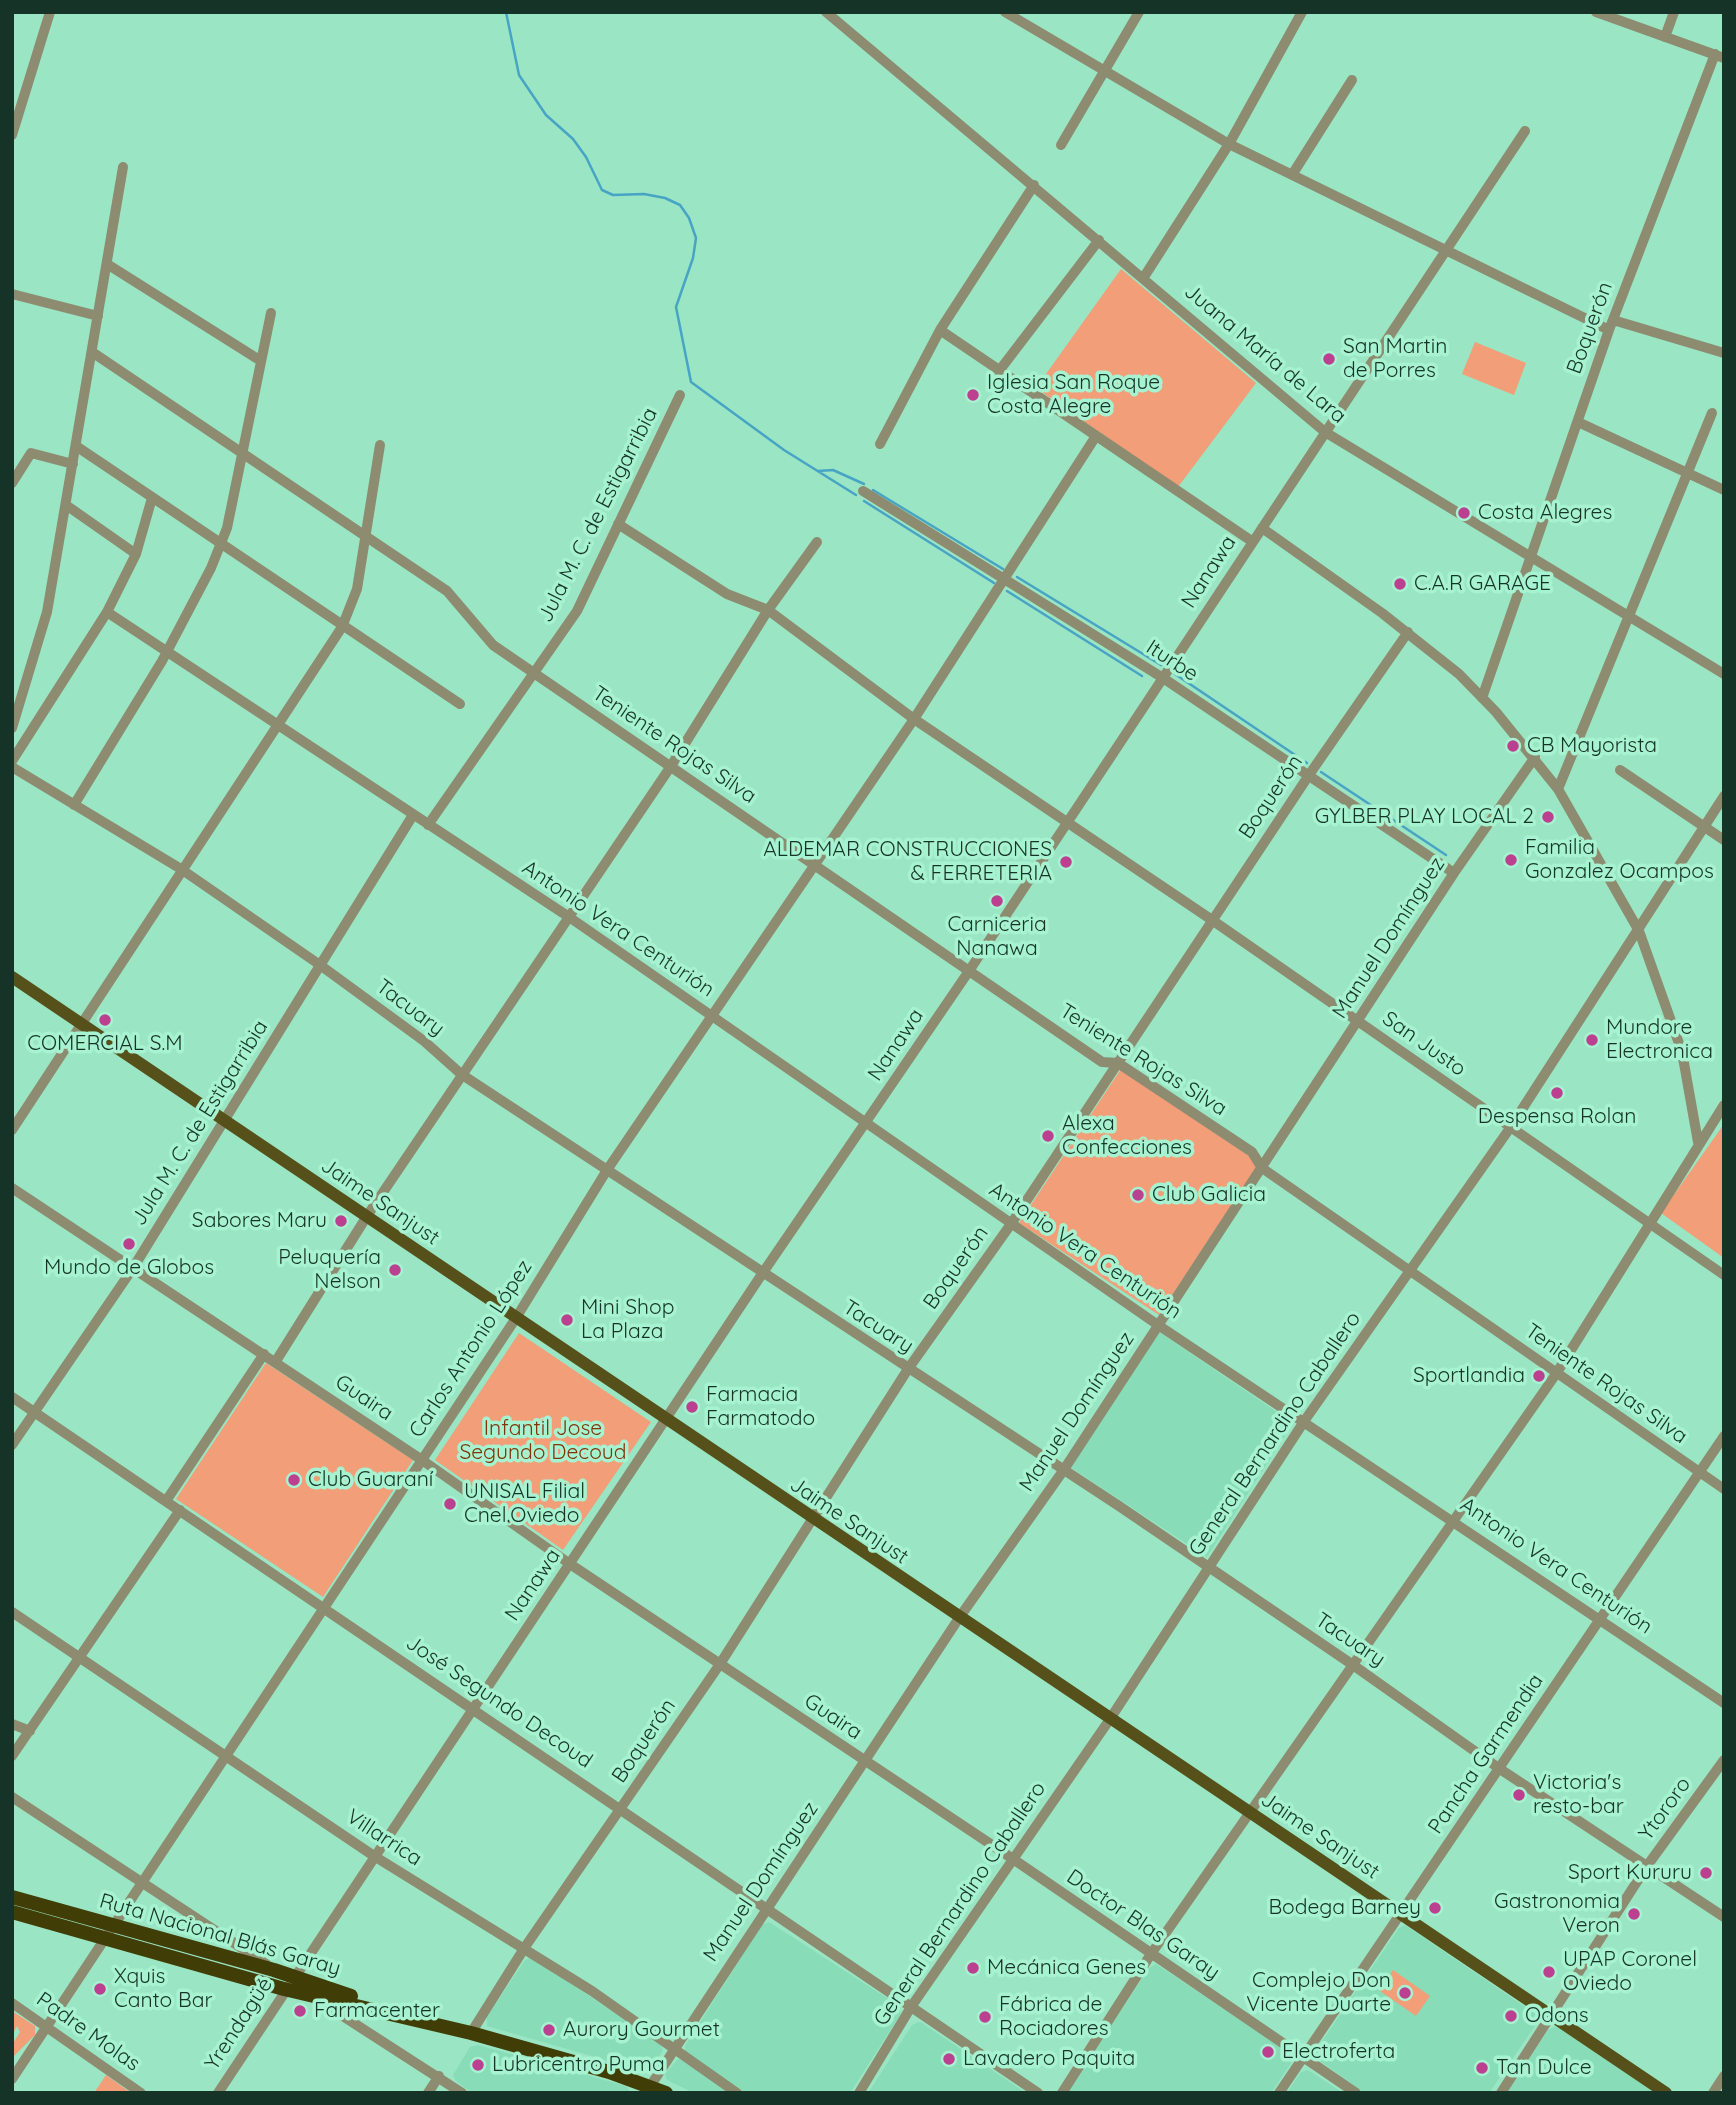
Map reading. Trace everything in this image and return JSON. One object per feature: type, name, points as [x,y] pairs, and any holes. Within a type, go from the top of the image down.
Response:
[{"type":"highway","name":"Ruta Nacional Blás Garay","points":[[12,1897],[274,1970],[415,2018]]},
{"type":"highway","name":"Ruta Nacional Blás Garay","points":[[12,1912],[284,1989],[471,2033],[648,2090],[666,2093]]},
{"type":"main road","name":"Jaime Sanjust","points":[[12,977],[666,1421],[1666,2093]]},
{"type":"street","points":[[12,135],[50,12]]},
{"type":"street","name":"Juana María de Lara","points":[[826,12],[1325,432],[1724,674]]},
{"type":"street","points":[[1005,12],[1229,144],[1444,252],[1611,325],[1724,353]]},
{"type":"street","points":[[1061,145],[1139,12]]},
{"type":"street","points":[[1144,277],[1229,144],[1302,12]]},
{"type":"street","points":[[1596,12],[1719,56]]},
{"type":"street","points":[[1665,37],[1674,12]]},
{"type":"street","name":"Boquerón","points":[[1482,698],[1611,325],[1719,56]]},
{"type":"street","points":[[1292,175],[1352,80]]},
{"type":"street","name":"Nanawa","points":[[293,1976],[762,1274],[969,971],[1525,131]]},
{"type":"street","points":[[12,728],[47,612],[123,167]]},
{"type":"street","points":[[880,444],[940,330],[1034,185]]},
{"type":"street","points":[[999,371],[1099,240]]},
{"type":"street","points":[[107,264],[261,361]]},
{"type":"street","points":[[12,294],[98,316]]},
{"type":"street","points":[[74,805],[167,652],[220,544],[243,453],[271,313]]},
{"type":"street","points":[[940,330],[1253,542]]},
{"type":"street","name":"Teniente Rojas Silva","points":[[92,352],[447,591],[493,645],[1102,1062],[1118,1062],[1252,1152],[1262,1168],[1724,1489]]},
{"type":"street","name":"Jula M. C. de Estigarribia","points":[[428,825],[577,611],[680,395]]},
{"type":"street","points":[[1558,789],[1712,413]]},
{"type":"street","points":[[1578,422],[1724,490]]},
{"type":"street","name":"Carlos Antonio López","points":[[12,2079],[116,1926],[516,1318],[607,1170],[914,719],[1096,436]]},
{"type":"street","points":[[12,1130],[342,627],[357,589],[380,445]]},
{"type":"street","points":[[76,446],[460,704]]},
{"type":"street","points":[[12,483],[31,453],[73,464]]},
{"type":"street","name":"Iturbe","points":[[863,491],[1163,678],[1454,873]]},
{"type":"street","points":[[12,761],[107,612],[136,554],[152,498]]},
{"type":"street","points":[[66,505],[136,554]]},
{"type":"street","name":"San Justo","points":[[618,524],[727,594],[768,610],[914,719],[1212,920],[1724,1275]]},
{"type":"street","points":[[1262,528],[1408,632],[1482,698],[1535,757],[1558,789],[1639,931],[1682,1052],[1698,1142]]},
{"type":"street","points":[[276,1362],[367,1216],[671,766],[768,610],[817,542]]},
{"type":"street","name":"Antonio Vera Centurión","points":[[107,612],[569,917],[1158,1325],[1305,1420],[1724,1703]]},
{"type":"street","name":"Boquerón","points":[[471,2033],[525,1947],[720,1664],[908,1369],[1011,1224],[1308,775],[1408,632]]},
{"type":"street","name":"Manuel Domínguez","points":[[648,2090],[959,1618],[1063,1471],[1454,873],[1535,757]]},
{"type":"street","name":"Tacuary","points":[[12,767],[181,869],[424,1041],[461,1074],[1063,1471],[1353,1665],[1500,1769],[1724,1917]]},
{"type":"street","points":[[1620,769],[1724,840]]},
{"type":"street","name":"General Bernardino Caballero","points":[[859,2093],[911,2007],[1110,1719],[1305,1420],[1510,1128],[1724,796]]},
{"type":"street","name":"Jula M. C. de Estigarribia","points":[[12,1445],[133,1268],[412,815]]},
{"type":"street","points":[[1062,2093],[1151,1954],[1556,1374],[1651,1225],[1698,1142],[1724,1105]]},
{"type":"street","name":"Guaira","points":[[12,1188],[276,1362],[570,1564],[1013,1859]]},
{"type":"street","points":[[166,1501],[264,1354]]},
{"type":"street","name":"José Segundo Decoud","points":[[12,1397],[473,1707],[1038,2093]]},
{"type":"street","name":"Pancha Garmendia","points":[[1279,2093],[1724,1436]]},
{"type":"street","points":[[12,1756],[180,1510]]},
{"type":"street","name":"Villarrica","points":[[12,1612],[374,1856],[525,1947],[737,2093]]},
{"type":"street","points":[[12,1724],[30,1731]]},
{"type":"street","name":"Ytororo","points":[[1501,2093],[1647,1866],[1724,1760]]},
{"type":"street","points":[[12,1797],[274,1970]]},
{"type":"street","name":"Doctor Blas Garay","points":[[1013,1859],[1356,2093]]},
{"type":"street","points":[[293,1976],[308,1994],[463,2093]]},
{"type":"street","name":"Yrendagüé","points":[[218,2093],[293,1976]]},
{"type":"street","name":"Padre Molas","points":[[12,2003],[141,2093]]},
{"type":"street","points":[[428,2093],[439,2076]]},
{"type":"street","points":[[1713,2093],[1724,2076]]},
{"type":"shaded area","points":[[1159,1332],[1293,1423],[1207,1557],[1070,1467]]},
{"type":"shaded area","points":[[769,1922],[901,2007],[900,2015],[850,2093],[744,2093],[685,2053],[685,2046],[762,1925]]},
{"type":"shaded area","points":[[1405,1925],[1537,2015],[1537,2023],[1489,2093],[1365,2093],[1316,2058],[1316,2050],[1399,1928]]},
{"type":"shaded area","points":[[532,1957],[660,2044],[663,2050],[652,2068],[644,2071],[487,2026],[487,2017],[525,1960]]},
{"type":"shaded area","points":[[1156,1964],[1289,2052],[1291,2063],[1271,2093],[1067,2093],[1149,1968]]},
{"type":"shaded area","points":[[919,2022],[1026,2093],[868,2093],[912,2025]]},
{"type":"shaded area","points":[[1555,2027],[1655,2093],[1507,2093],[1548,2030]]},
{"type":"shaded area","points":[[478,2045],[626,2086],[631,2093],[472,2093],[456,2081],[453,2075],[470,2047]]},
{"type":"shaded area","points":[[678,2059],[732,2093],[694,2093],[667,2080],[665,2074]]},
{"type":"shaded area","points":[[1307,2070],[1343,2093],[1287,2093],[1300,2073]]},
{"type":"green space","points":[[1121,269],[1256,383],[1178,487],[1036,388]]},
{"type":"green space","points":[[1475,342],[1526,363],[1514,395],[1462,374]]},
{"type":"green space","name":"Club Galicia","points":[[1121,1069],[1249,1156],[1257,1167],[1159,1315],[1019,1223]]},
{"type":"green space","points":[[1724,1124],[1724,1258],[1661,1213]]},
{"type":"green space","name":"Infantil Jose Segundo Decoud","points":[[519,1333],[651,1422],[563,1550],[435,1460]]},
{"type":"green space","name":"Club Guaraní","points":[[266,1363],[413,1460],[323,1597],[176,1499]]},
{"type":"green space","name":"Complejo Don Vicente Duarte","points":[[1393,1970],[1430,1996],[1416,2016],[1380,1991]]},
{"type":"green space","points":[[12,2011],[35,2026],[35,2035],[12,2058],[12,2045],[20,2032],[17,2026],[12,2035]]},
{"type":"green space","points":[[106,2075],[131,2093],[94,2093]]},
{"type":"waterway","points":[[506,12],[519,75],[546,115],[573,139],[586,157],[602,190],[613,195],[644,194],[665,198],[680,205],[689,218],[696,238],[693,258],[676,307],[691,382],[784,450],[856,495]]},
{"type":"waterway","points":[[818,471],[833,470],[864,484]]},
{"type":"waterway","points":[[873,490],[1003,569]]},
{"type":"waterway","points":[[864,501],[994,583]]},
{"type":"waterway","points":[[1017,577],[1161,665]]},
{"type":"waterway","points":[[1007,591],[1142,676]]},
{"type":"waterway","points":[[1175,674],[1307,763]]},
{"type":"waterway","points":[[1321,772],[1446,855]]},
{"type":"place","name":"San Martin de Porres","points":[[1329,359]]},
{"type":"place","name":"Iglesia San Roque Costa Alegre","points":[[973,395]]},
{"type":"place","name":"Costa Alegres","points":[[1464,513]]},
{"type":"place","name":"C.A.R GARAGE","points":[[1400,584]]},
{"type":"place","name":"CB Mayorista","points":[[1513,746]]},
{"type":"place","name":"GYLBER PLAY LOCAL 2","points":[[1548,817]]},
{"type":"place","name":"Familia Gonzalez Ocampos","points":[[1511,860]]},
{"type":"place","name":"ALDEMAR CONSTRUCCIONES & FERRETERIA","points":[[1066,862]]},
{"type":"place","name":"Carniceria Nanawa","points":[[997,901]]},
{"type":"place","name":"COMERCIAL S.M","points":[[105,1020]]},
{"type":"place","name":"Mundore Electronica","points":[[1592,1040]]},
{"type":"place","name":"Despensa Rolan","points":[[1557,1093]]},
{"type":"place","name":"Alexa Confecciones","points":[[1048,1136]]},
{"type":"place","name":"Club Galicia","points":[[1138,1195]]},
{"type":"place","name":"Sabores Maru","points":[[341,1221]]},
{"type":"place","name":"Mundo de Globos","points":[[129,1244]]},
{"type":"place","name":"Peluquería Nelson","points":[[395,1270]]},
{"type":"place","name":"Mini Shop La Plaza","points":[[567,1320]]},
{"type":"place","name":"Sportlandia","points":[[1539,1376]]},
{"type":"place","name":"Farmacia Farmatodo","points":[[692,1407]]},
{"type":"place","name":"Club Guaraní","points":[[294,1480]]},
{"type":"place","name":"UNISAL Filial Cnel.Oviedo","points":[[450,1504]]},
{"type":"place","name":"Victoria's resto-bar","points":[[1519,1795]]},
{"type":"place","name":"Sport Kururu","points":[[1706,1873]]},
{"type":"place","name":"Bodega Barney","points":[[1435,1908]]},
{"type":"place","name":"Gastronomia Veron","points":[[1634,1914]]},
{"type":"place","name":"Mecánica Genes","points":[[973,1968]]},
{"type":"place","name":"UPAP Coronel Oviedo","points":[[1549,1972]]},
{"type":"place","name":"Xquis Canto Bar","points":[[100,1989]]},
{"type":"place","name":"Complejo Don Vicente Duarte","points":[[1405,1993]]},
{"type":"place","name":"Farmacenter","points":[[300,2011]]},
{"type":"place","name":"Odons","points":[[1511,2016]]},
{"type":"place","name":"Fábrica de Rociadores","points":[[985,2017]]},
{"type":"place","name":"Aurory Gourmet","points":[[549,2030]]},
{"type":"place","name":"Electroferta","points":[[1268,2052]]},
{"type":"place","name":"Lavadero Paquita","points":[[949,2059]]},
{"type":"place","name":"Lubricentro Puma","points":[[478,2065]]},
{"type":"place","name":"Tan Dulce","points":[[1482,2068]]}]
